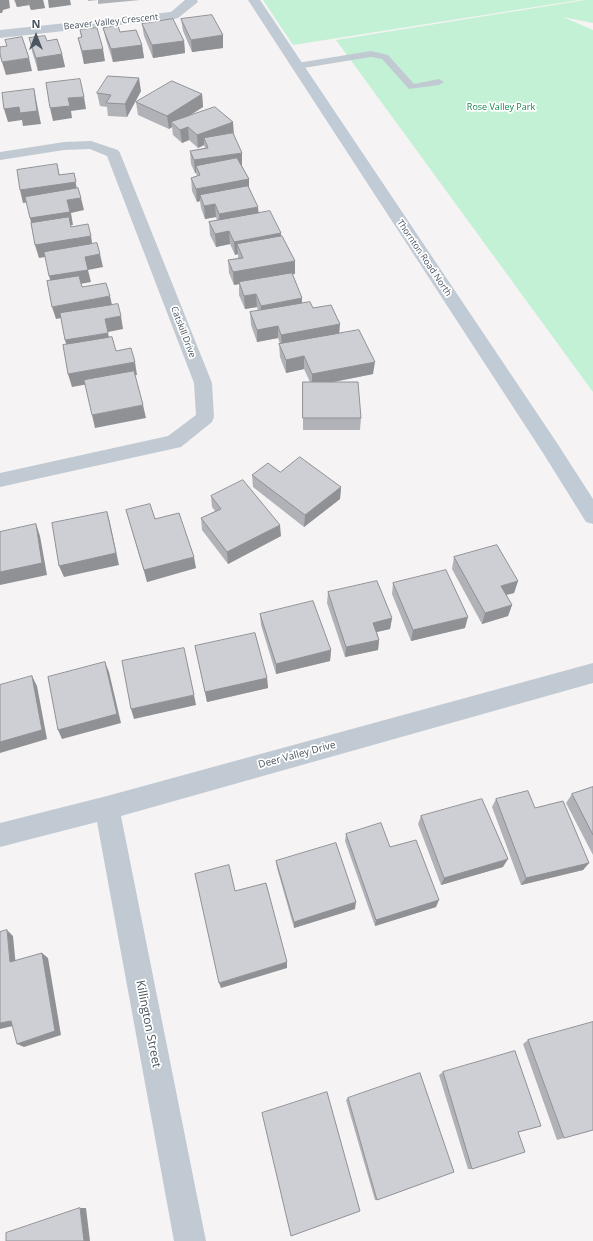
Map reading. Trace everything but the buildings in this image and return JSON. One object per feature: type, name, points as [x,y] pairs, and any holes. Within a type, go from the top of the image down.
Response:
[{"type":"main road","name":"Thornton Road North","points":[[254,0],[550,448],[593,516]]},
{"type":"street","name":"Beaver Valley Crescent","points":[[0,34],[174,15],[192,2],[190,0]]},
{"type":"street","name":"Catskill Drive","points":[[0,156],[64,146],[91,145],[113,153],[203,383],[205,417],[174,442],[0,480]]},
{"type":"street","name":"Deer Valley Drive","points":[[0,835],[107,808],[593,673]]},
{"type":"street","name":"Killington Street","points":[[107,808],[190,1241]]},
{"type":"lane","points":[[297,66],[371,54],[385,57],[412,87],[439,82]]},
{"type":"green space","points":[[263,0],[579,0],[293,45]]},
{"type":"green space","name":"Rose Valley Park","points":[[585,0],[593,0],[593,23],[563,17],[593,30],[593,392],[336,40]]}]
